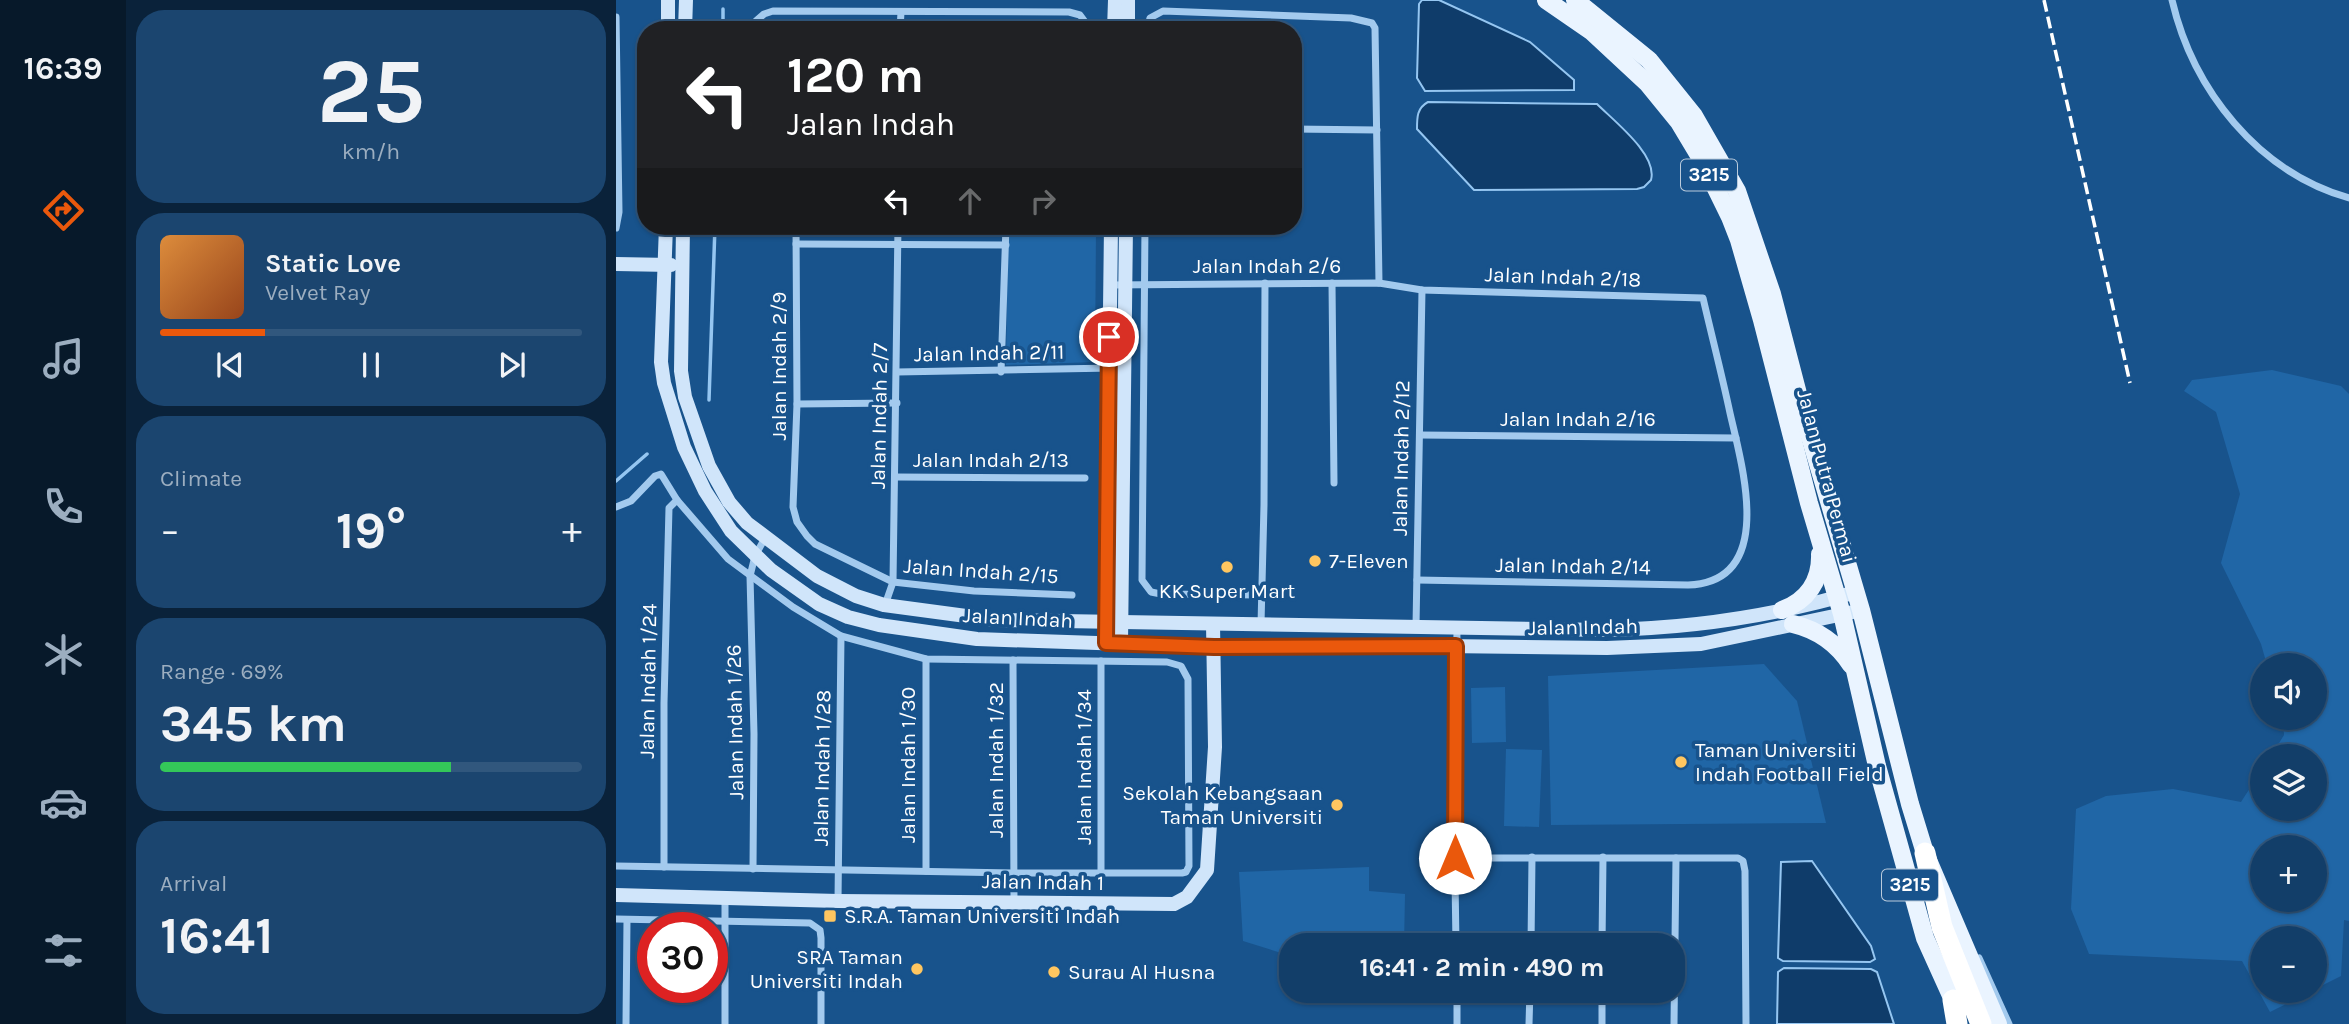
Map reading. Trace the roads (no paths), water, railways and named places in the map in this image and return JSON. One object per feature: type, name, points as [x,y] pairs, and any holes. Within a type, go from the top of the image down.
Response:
[{"type":"highway","points":[[1925,853],[1942,927],[1981,1024]]},
{"type":"highway","points":[[1953,1000],[1957,1024]]},
{"type":"main road","name":"Jalan Putra Permai","points":[[1546,0],[1591,32],[1648,84],[1679,122],[1703,162],[1739,240],[1839,606],[1877,766],[1925,938],[1964,1024]]},
{"type":"main road","name":"Jalan Putra Permai","points":[[1574,0],[1649,60],[1694,116],[1737,191],[1772,294],[1803,413],[1861,610],[1925,853],[1998,1024]]},
{"type":"main road","points":[[1821,539],[1820,569],[1814,585],[1787,617],[1829,640],[1843,654],[1854,671]]},
{"type":"street","points":[[667,0],[668,21]]},
{"type":"street","points":[[685,0],[685,21]]},
{"type":"street","points":[[1114,21],[1115,0]]},
{"type":"street","points":[[1128,0],[1128,21]]},
{"type":"street","points":[[2172,0],[2193,63],[2216,102],[2247,138],[2304,180],[2349,198]]},
{"type":"street","points":[[756,21],[773,11],[1069,12],[1080,15],[1084,21]]},
{"type":"street","points":[[1149,21],[1163,11],[1351,18],[1372,23],[1375,36],[1379,283]]},
{"type":"street","points":[[901,12],[901,21]]},
{"type":"street","points":[[616,17],[619,212],[616,228]]},
{"type":"street","points":[[1302,130],[1377,130]]},
{"type":"street","name":"Jalan Indah","points":[[666,235],[661,362],[671,408],[684,447],[705,491],[731,531],[755,556],[819,604],[848,617],[879,625],[977,639],[1214,647],[1361,645],[1607,648],[1700,644],[1787,617],[1839,606],[1861,610]]},
{"type":"street","name":"Jalan Indah","points":[[683,235],[681,371],[685,397],[709,466],[729,502],[747,523],[817,576],[856,596],[884,605],[996,620],[1529,629],[1672,628],[1787,617]]},
{"type":"street","name":"Jalan Indah 2/9","points":[[793,507],[797,404],[796,235]]},
{"type":"street","name":"Jalan Indah 2/7","points":[[884,605],[893,582],[898,235]]},
{"type":"street","points":[[1001,372],[1006,235]]},
{"type":"street","points":[[1112,235],[1123,368],[1113,622]]},
{"type":"street","points":[[1113,644],[1108,368],[1125,235]]},
{"type":"street","points":[[1145,235],[1142,580],[1151,592],[1161,594],[1261,595]]},
{"type":"street","points":[[796,244],[1006,246]]},
{"type":"street","points":[[616,264],[683,265]]},
{"type":"street","points":[[1261,625],[1265,283]]},
{"type":"street","points":[[1332,283],[1334,482]]},
{"type":"street","name":"Jalan Indah 2/6","points":[[1118,285],[1379,283],[1422,290]]},
{"type":"street","name":"Jalan Indah 2/18","points":[[1422,290],[1703,298],[1736,438]]},
{"type":"street","name":"Jalan Indah 2/12","points":[[1416,626],[1422,290]]},
{"type":"street","name":"Jalan Indah 2/11","points":[[897,372],[1123,368]]},
{"type":"street","points":[[797,404],[897,403]]},
{"type":"street","name":"Jalan Indah 2/16","points":[[1420,435],[1736,438]]},
{"type":"street","name":"Jalan Indah 2/14","points":[[1417,580],[1704,585],[1726,575],[1734,566],[1741,550],[1747,511],[1746,480],[1736,438]]},
{"type":"street","points":[[616,507],[631,501],[655,476],[661,474],[677,500],[728,559],[793,607],[841,636],[926,659],[1174,663],[1181,666],[1188,679],[1189,866],[1186,872],[1166,874],[616,866]]},
{"type":"street","name":"Jalan Indah 2/13","points":[[896,477],[1085,478]]},
{"type":"street","name":"Jalan Indah 1/24","points":[[664,867],[664,704],[669,508],[677,500]]},
{"type":"street","name":"Jalan Indah 2/15","points":[[793,507],[797,522],[815,544],[893,582],[974,591],[1072,595]]},
{"type":"street","name":"Jalan Indah 1/26","points":[[753,869],[754,734],[750,576],[755,556],[765,538]]},
{"type":"street","name":"Jalan Indah","points":[[1839,606],[1856,592]]},
{"type":"street","name":"Jalan Indah 1","points":[[616,895],[838,901],[1174,904],[1187,897],[1207,870],[1215,747],[1213,624]]},
{"type":"street","points":[[1360,626],[1361,645]]},
{"type":"street","points":[[1457,626],[1457,933]]},
{"type":"street","name":"Jalan Indah 1/28","points":[[838,901],[841,636]]},
{"type":"street","name":"Jalan Indah 1/30","points":[[926,659],[926,871]]},
{"type":"street","name":"Jalan Indah 1/32","points":[[1013,660],[1014,901]]},
{"type":"street","name":"Jalan Indah 1/34","points":[[1101,661],[1101,873]]},
{"type":"street","points":[[1910,804],[2009,1024]]},
{"type":"street","points":[[1455,858],[1733,856],[1743,861],[1746,1024]]},
{"type":"street","points":[[1531,933],[1532,857]]},
{"type":"street","points":[[1602,933],[1603,857]]},
{"type":"street","points":[[1674,1024],[1676,858]]},
{"type":"street","points":[[725,898],[725,912]]},
{"type":"street","points":[[616,919],[637,920]]},
{"type":"street","points":[[626,1024],[627,920]]},
{"type":"street","points":[[728,920],[810,923],[820,930],[821,1024]]},
{"type":"street","points":[[725,1003],[725,1024]]},
{"type":"street","points":[[1457,1003],[1457,1024]]},
{"type":"street","points":[[1530,1003],[1530,1024]]},
{"type":"street","points":[[1601,1024],[1602,1003]]},
{"type":"waterway","points":[[723,9],[723,21]]},
{"type":"waterway","points":[[709,400],[715,235]]},
{"type":"waterway","points":[[616,481],[647,454]]},
{"type":"railway","points":[[2044,0],[2130,383]]},
{"type":"place","name":"7-Eleven","points":[[1315,561]]},
{"type":"place","name":"KK Super Mart","points":[[1227,567]]},
{"type":"place","name":"Taman Universiti Indah Football Field","points":[[1681,762]]},
{"type":"place","name":"Sekolah Kebangsaan Taman Universiti","points":[[1337,805]]},
{"type":"place","name":"S.R.A. Taman Universiti Indah","points":[[830,916]]},
{"type":"place","name":"SRA Taman Universiti Indah","points":[[917,969]]},
{"type":"place","name":"Surau Al Husna","points":[[1054,972]]}]
